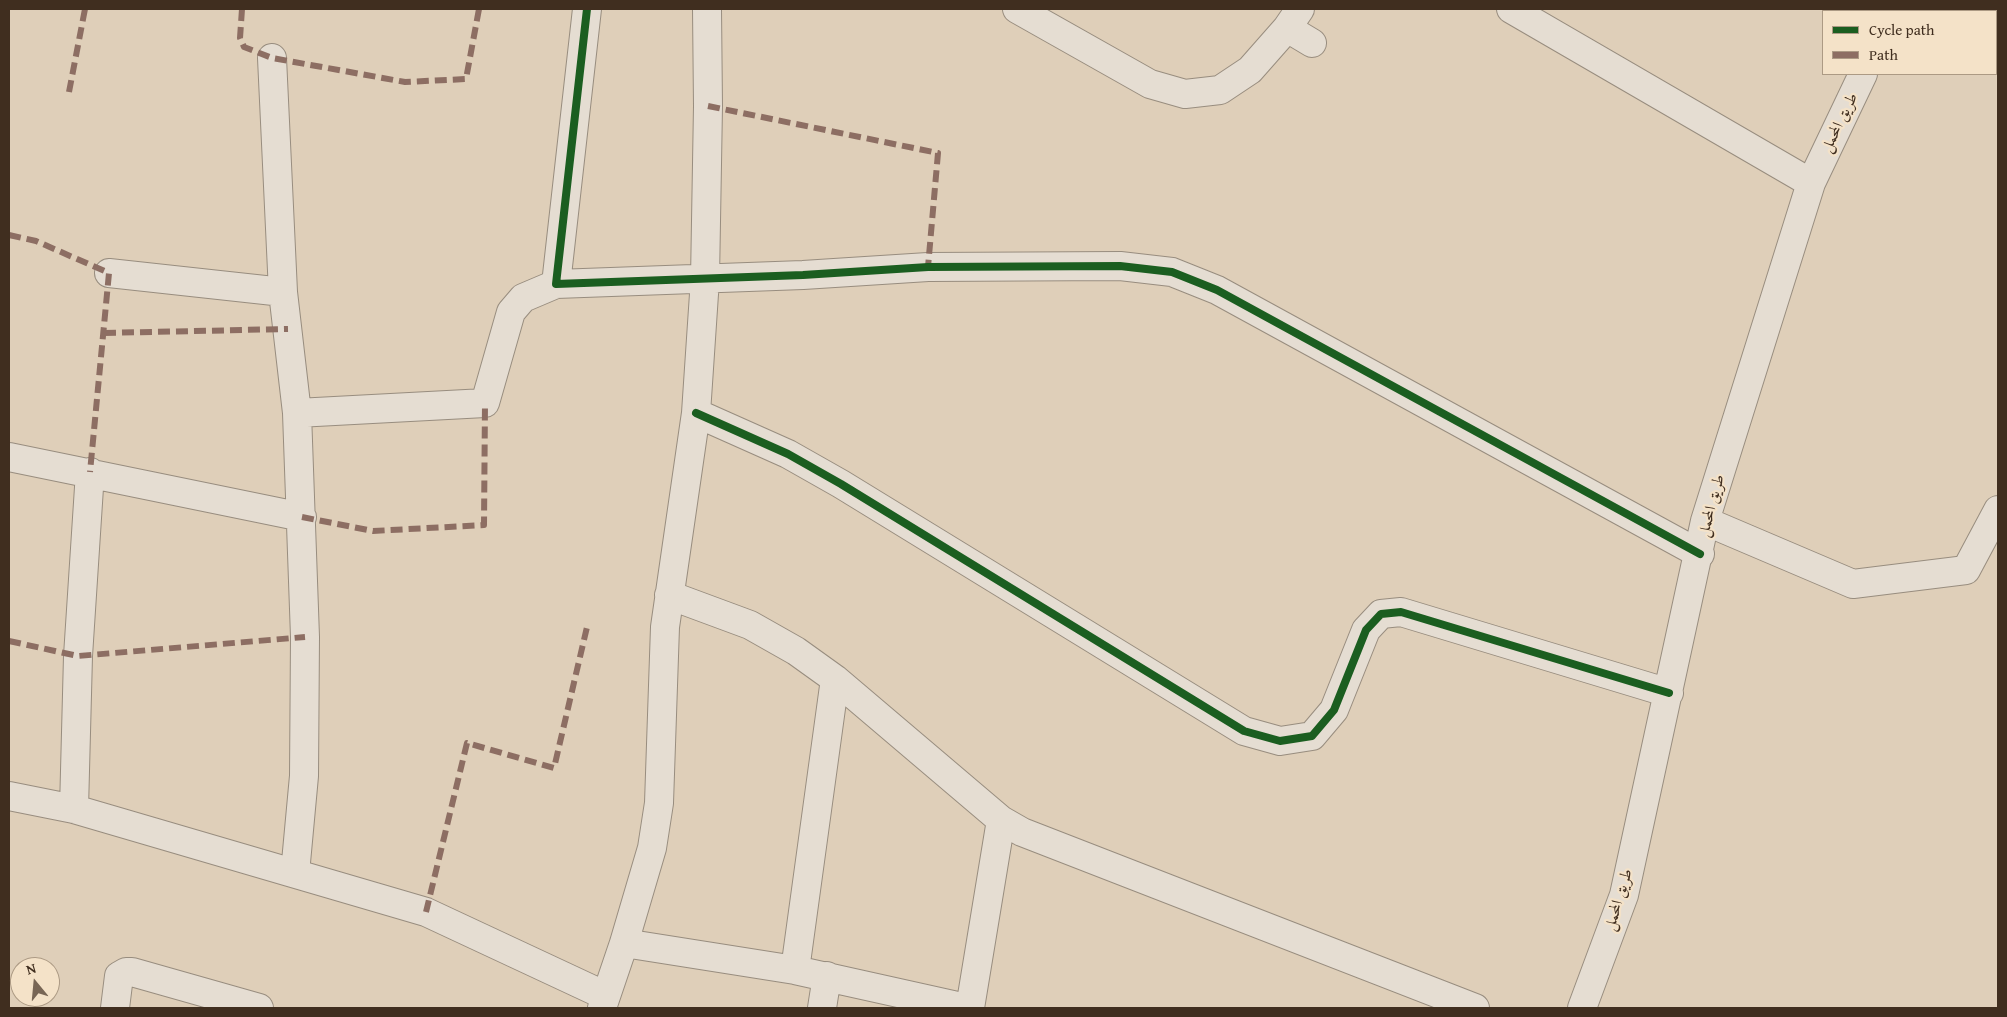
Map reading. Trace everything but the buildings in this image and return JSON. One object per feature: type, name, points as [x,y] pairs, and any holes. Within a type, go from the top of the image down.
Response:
[{"type":"street","points":[[556,284],[587,9]]},
{"type":"street","points":[[9,796],[74,809],[426,912],[604,1002],[624,943],[652,848],[658,803],[665,627],[696,413],[705,279],[707,9]]},
{"type":"street","points":[[1017,9],[1150,84],[1184,94],[1220,90],[1250,70],[1293,18],[1312,44]]},
{"type":"street","points":[[1511,9],[1811,183]]},
{"type":"street","points":[[272,58],[283,292],[297,413],[306,637],[304,776],[295,873]]},
{"type":"street","name":"طريق المحمل","points":[[1582,1008],[1624,895],[1706,522],[1811,183],[1863,75]]},
{"type":"street","points":[[297,413],[485,403],[511,312],[523,298],[556,284],[705,279],[928,267],[1120,266],[1172,272],[1217,290],[1700,554]]},
{"type":"street","points":[[109,273],[283,292]]},
{"type":"street","points":[[696,413],[788,454],[841,484],[1244,731],[1280,741],[1312,736],[1334,710],[1366,630],[1381,614],[1401,612],[1669,693]]},
{"type":"street","points":[[9,456],[302,516]]},
{"type":"street","points":[[74,809],[78,656],[90,472]]},
{"type":"street","points":[[1706,522],[1853,584],[1966,570],[1998,510]]},
{"type":"street","points":[[669,595],[750,625],[796,651],[835,679],[1002,820],[1022,832],[1475,1008]]},
{"type":"street","points":[[795,970],[835,679]]},
{"type":"street","points":[[624,943],[827,976],[968,1008],[1002,820]]},
{"type":"street","points":[[115,1008],[119,976],[126,972],[132,972],[260,1008]]},
{"type":"street","points":[[822,1008],[827,976]]},
{"type":"marked path","points":[[69,92],[85,9]]},
{"type":"marked path","points":[[242,9],[240,38],[244,47],[272,58],[405,82],[466,79],[479,9]]},
{"type":"marked path","points":[[708,106],[938,153],[928,267]]},
{"type":"marked path","points":[[9,235],[36,241],[109,273],[90,472]]},
{"type":"marked path","points":[[104,333],[288,329]]},
{"type":"marked path","points":[[302,517],[373,531],[484,525],[485,403]]},
{"type":"marked path","points":[[426,912],[467,743],[554,768],[587,627]]},
{"type":"marked path","points":[[9,641],[78,656],[305,637]]},
{"type":"cycle path","points":[[587,9],[556,284],[803,275],[928,267],[1120,266],[1172,272],[1217,290],[1700,554]]},
{"type":"cycle path","points":[[696,413],[788,454],[841,484],[1244,731],[1280,741],[1312,736],[1334,710],[1366,630],[1381,614],[1401,612],[1669,693]]}]
